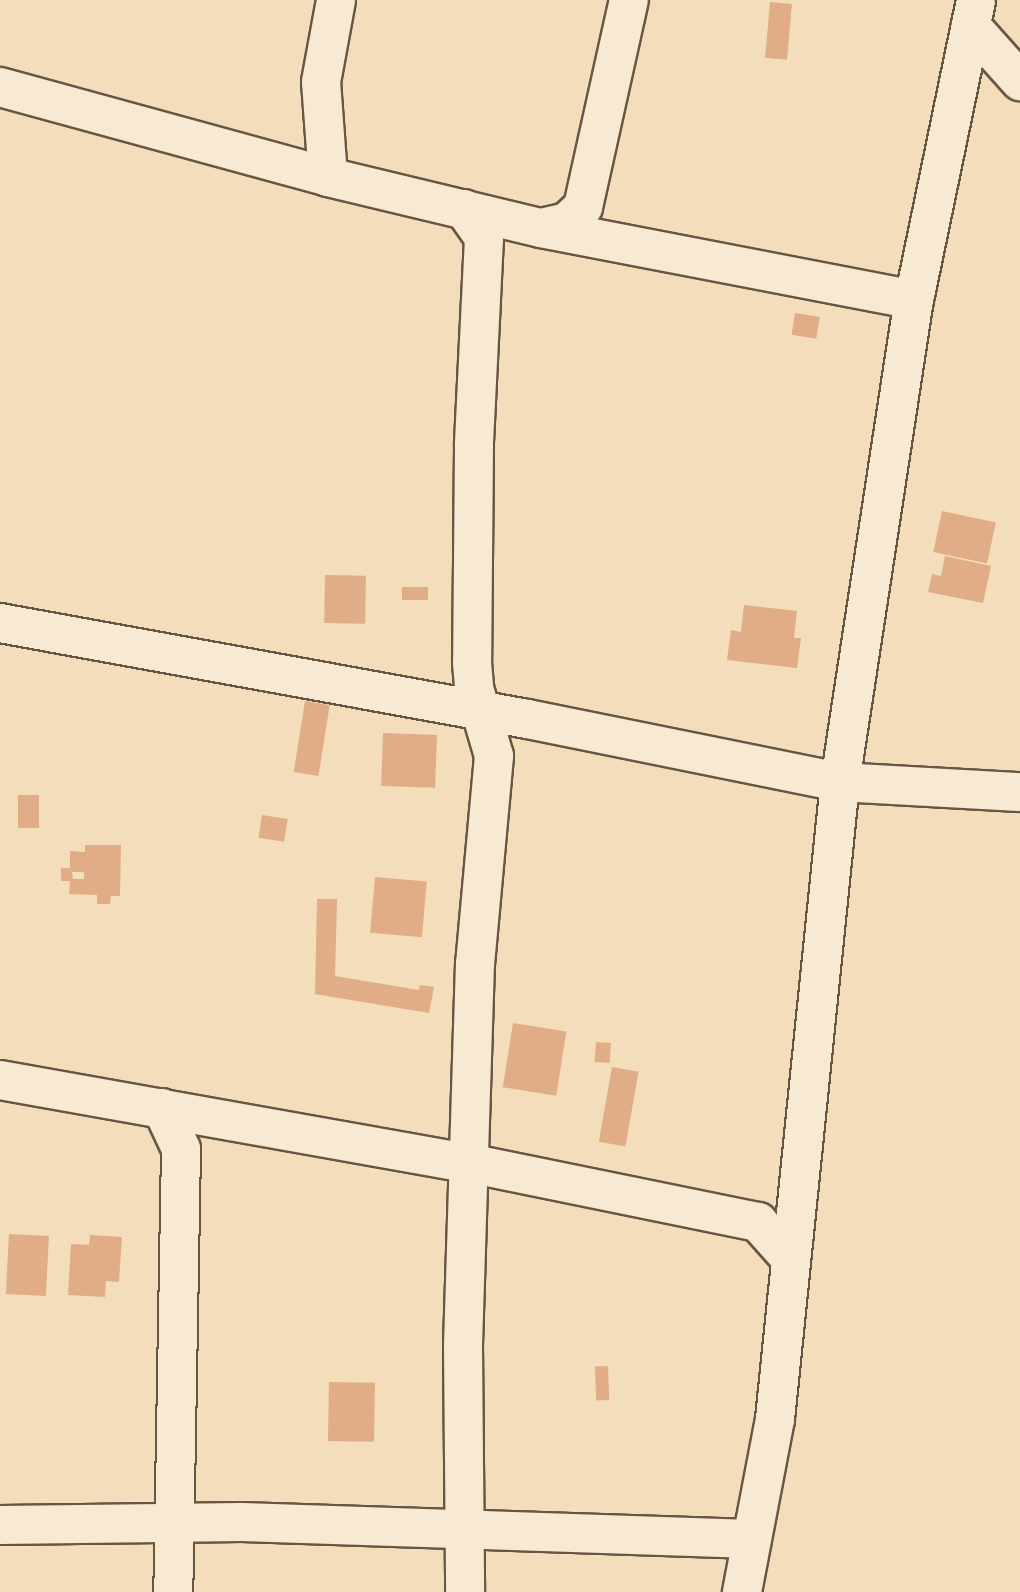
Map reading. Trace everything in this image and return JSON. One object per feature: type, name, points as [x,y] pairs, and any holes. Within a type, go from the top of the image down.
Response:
[{"type":"street","points":[[328,177],[321,82],[336,0]]},
{"type":"street","points":[[541,228],[567,222],[583,207],[629,0]]},
{"type":"street","points":[[974,13],[1020,81]]},
{"type":"street","points":[[741,1592],[775,1419],[796,1191],[840,782],[914,300],[974,13]]},
{"type":"street","points":[[0,87],[484,222],[541,228],[914,300]]},
{"type":"street","points":[[465,1592],[463,1346],[468,1163],[475,963],[494,756],[474,688],[472,649],[474,446],[484,222]]},
{"type":"street","points":[[0,623],[527,719],[840,782],[1020,792]]},
{"type":"street","points":[[494,756],[527,719]]},
{"type":"street","points":[[0,1080],[468,1163],[758,1222],[790,1258]]},
{"type":"street","points":[[162,1108],[181,1149],[173,1592]]},
{"type":"street","points":[[181,1149],[209,1117]]},
{"type":"street","points":[[758,1222],[796,1191]]},
{"type":"street","points":[[0,1525],[173,1526],[242,1522],[464,1527],[752,1539]]},
{"type":"building","points":[[770,2],[792,4],[787,60],[765,58]]},
{"type":"building","points":[[795,313],[820,317],[816,339],[792,335]]},
{"type":"building","points":[[942,511],[996,522],[987,564],[933,552]]},
{"type":"building","points":[[945,556],[991,566],[983,603],[928,592],[932,574],[941,576]]},
{"type":"building","points":[[325,575],[366,576],[365,624],[324,623]]},
{"type":"building","points":[[402,587],[428,587],[428,600],[402,600]]},
{"type":"building","points":[[744,605],[797,611],[794,638],[801,638],[797,668],[727,660],[731,630],[741,632]]},
{"type":"building","points":[[305,701],[330,705],[318,776],[294,772]]},
{"type":"building","points":[[383,733],[437,735],[435,788],[381,786]]},
{"type":"building","points":[[18,795],[39,795],[39,828],[18,828]]},
{"type":"building","points":[[262,815],[288,819],[284,842],[258,838]]},
{"type":"building","points":[[85,845],[121,845],[120,896],[111,896],[110,904],[97,904],[97,895],[69,894],[70,881],[61,881],[61,868],[70,868],[70,851],[85,852]],"holes":[[[72,872],[84,872],[84,879],[73,879]]]},
{"type":"building","points":[[375,877],[427,882],[422,937],[370,933]]},
{"type":"building","points":[[317,899],[337,899],[335,976],[419,990],[420,985],[434,987],[429,1013],[315,994]]},
{"type":"building","points":[[513,1023],[566,1031],[556,1096],[503,1087]]},
{"type":"building","points":[[596,1042],[611,1043],[610,1063],[595,1062]]},
{"type":"building","points":[[612,1067],[639,1072],[625,1147],[599,1142]]},
{"type":"building","points":[[9,1234],[49,1236],[46,1296],[6,1294]]},
{"type":"building","points":[[90,1235],[122,1237],[119,1282],[106,1281],[105,1297],[68,1295],[71,1244],[89,1245]]},
{"type":"building","points":[[595,1366],[608,1366],[609,1400],[596,1400]]},
{"type":"building","points":[[329,1382],[375,1383],[374,1442],[328,1441]]}]
